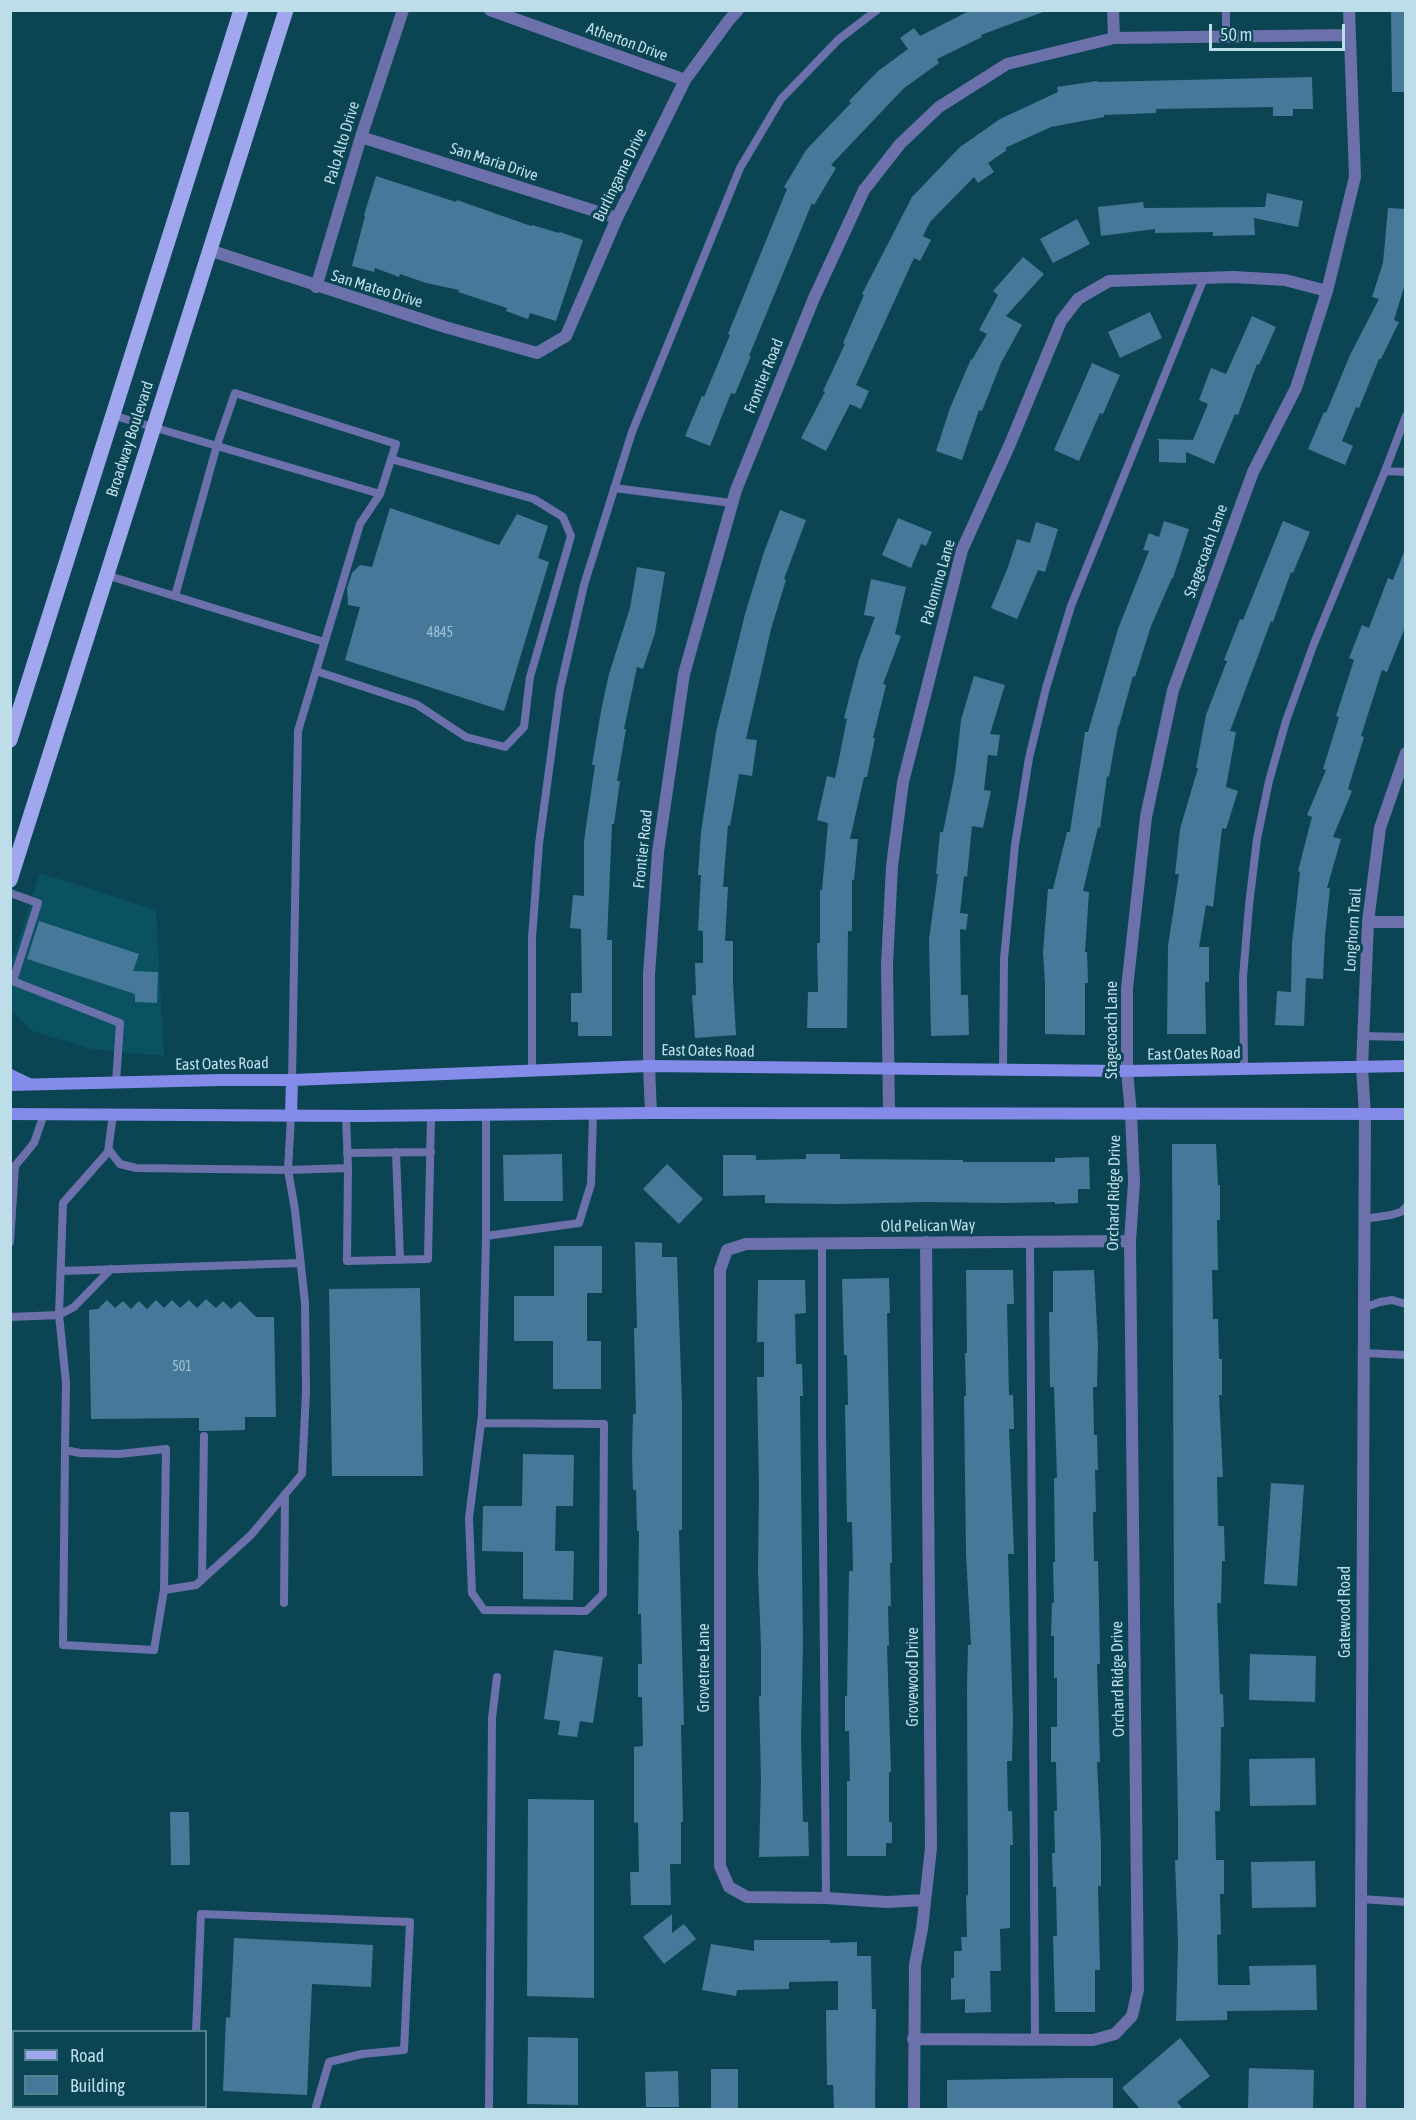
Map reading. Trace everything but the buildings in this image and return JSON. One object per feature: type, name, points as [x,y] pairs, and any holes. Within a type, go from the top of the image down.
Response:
[{"type":"main road","name":"Broadway Boulevard","points":[[12,733],[241,10]]},
{"type":"main road","name":"Broadway Boulevard","points":[[10,880],[286,10]]},
{"type":"main road","name":"East Oates Road","points":[[10,1085],[292,1080],[649,1066],[1127,1071],[1406,1066]]},
{"type":"main road","points":[[10,1075],[30,1085]]},
{"type":"main road","points":[[291,1116],[292,1080]]},
{"type":"main road","points":[[10,1114],[346,1116],[651,1113],[1406,1114]]},
{"type":"street","name":"Palo Alto Drive","points":[[316,287],[361,137],[403,10]]},
{"type":"street","name":"Atherton Drive","points":[[490,10],[685,80]]},
{"type":"street","name":"Burlingame Drive","points":[[537,353],[566,336],[616,218],[685,80],[738,10]]},
{"type":"street","points":[[1113,10],[1114,38]]},
{"type":"street","name":"Stagecoach Lane","points":[[1131,1114],[1127,1071],[1127,988],[1146,817],[1173,690],[1253,472],[1296,388],[1327,291],[1355,177],[1349,10]]},
{"type":"street","name":"Frontier Road","points":[[651,1113],[649,974],[658,852],[682,686],[732,503],[814,298],[864,190],[900,144],[939,107],[1007,64],[1114,38],[1350,35]]},
{"type":"street","name":"San Maria Drive","points":[[361,137],[616,218]]},
{"type":"street","name":"San Mateo Drive","points":[[209,250],[316,287],[537,353]]},
{"type":"street","name":"Palomino Lane","points":[[889,1113],[887,964],[892,866],[902,792],[962,550],[1010,444],[1061,321],[1078,298],[1109,281],[1233,277],[1285,280],[1327,291]]},
{"type":"street","name":"Longhorn Trail","points":[[1365,1115],[1362,1067],[1368,922],[1380,828],[1406,753]]},
{"type":"street","points":[[1368,922],[1406,922]]},
{"type":"street","name":"Orchard Ridge Drive","points":[[913,2039],[1093,2040],[1115,2034],[1132,2016],[1138,1990],[1130,1241],[1134,1182],[1131,1114]]},
{"type":"street","name":"Gatewood Road","points":[[1359,2109],[1365,1115]]},
{"type":"street","name":"Old Pelican Way","points":[[727,1250],[746,1244],[1130,1241]]},
{"type":"street","name":"Grovewood Drive","points":[[914,2109],[915,1965],[931,1848],[926,1242]]},
{"type":"street","name":"Grovetree Lane","points":[[727,1250],[720,1270],[720,1866],[729,1887],[747,1897],[826,1898],[887,1902],[925,1900]]},
{"type":"lane","points":[[532,1071],[532,938],[536,879],[560,689],[584,585],[632,432],[741,168],[781,99],[839,39],[877,10]]},
{"type":"lane","points":[[1226,10],[1226,36]]},
{"type":"lane","points":[[1003,1071],[1004,959],[1012,866],[1029,758],[1046,688],[1071,606],[1204,278]]},
{"type":"lane","points":[[175,596],[217,445],[235,393],[396,444],[380,494],[360,524],[298,731],[292,1080]]},
{"type":"lane","points":[[112,415],[380,494]]},
{"type":"lane","points":[[1244,1069],[1243,977],[1247,929],[1257,839],[1269,781],[1286,721],[1313,646],[1406,416]]},
{"type":"lane","points":[[316,671],[416,704],[466,737],[505,747],[524,727],[530,677],[570,536],[563,517],[534,499],[392,459]]},
{"type":"lane","points":[[1385,471],[1406,472]]},
{"type":"lane","points":[[614,488],[732,503]]},
{"type":"lane","points":[[106,575],[324,642]]},
{"type":"lane","points":[[10,893],[38,903],[12,981],[120,1023],[116,1083]]},
{"type":"lane","points":[[1363,1036],[1406,1037]]},
{"type":"lane","points":[[10,1242],[13,1166],[34,1143],[44,1114]]},
{"type":"lane","points":[[65,1450],[80,1453],[119,1454],[166,1449],[164,1590],[154,1650],[63,1645],[65,1450],[66,1382],[59,1315],[63,1203],[109,1150],[113,1114]]},
{"type":"lane","points":[[486,1236],[579,1223],[591,1184],[593,1114]]},
{"type":"lane","points":[[346,1116],[347,1261],[428,1259],[431,1115]]},
{"type":"lane","points":[[481,1423],[604,1424],[603,1594],[586,1611],[484,1610],[472,1593],[469,1518],[481,1423],[486,1236],[486,1115]]},
{"type":"lane","points":[[164,1590],[196,1585],[251,1535],[302,1474],[306,1392],[305,1303],[295,1210],[288,1170],[291,1116]]},
{"type":"lane","points":[[109,1150],[120,1164],[136,1168],[288,1170],[348,1168]]},
{"type":"lane","points":[[347,1152],[431,1152]]},
{"type":"lane","points":[[396,1152],[400,1260]]},
{"type":"lane","points":[[1364,1219],[1391,1215],[1401,1212],[1406,1207]]},
{"type":"lane","points":[[1030,1240],[1035,2039]]},
{"type":"lane","points":[[822,1244],[826,1898]]},
{"type":"lane","points":[[61,1271],[300,1263]]},
{"type":"lane","points":[[10,1317],[59,1315],[74,1307],[111,1269]]},
{"type":"lane","points":[[1363,1308],[1392,1300],[1406,1304]]},
{"type":"lane","points":[[1363,1353],[1406,1354]]},
{"type":"lane","points":[[202,1579],[204,1436]]},
{"type":"lane","points":[[284,1603],[285,1494]]},
{"type":"lane","points":[[489,2109],[492,1718],[497,1677]]},
{"type":"lane","points":[[1360,1899],[1406,1902]]},
{"type":"lane","points":[[196,2030],[201,1914],[410,1922],[404,2050],[362,2054],[329,2062],[315,2109]]},
{"type":"shaded area","points":[[40,873],[156,910],[164,1056],[92,1049],[32,1031],[11,1010],[11,963]]}]
